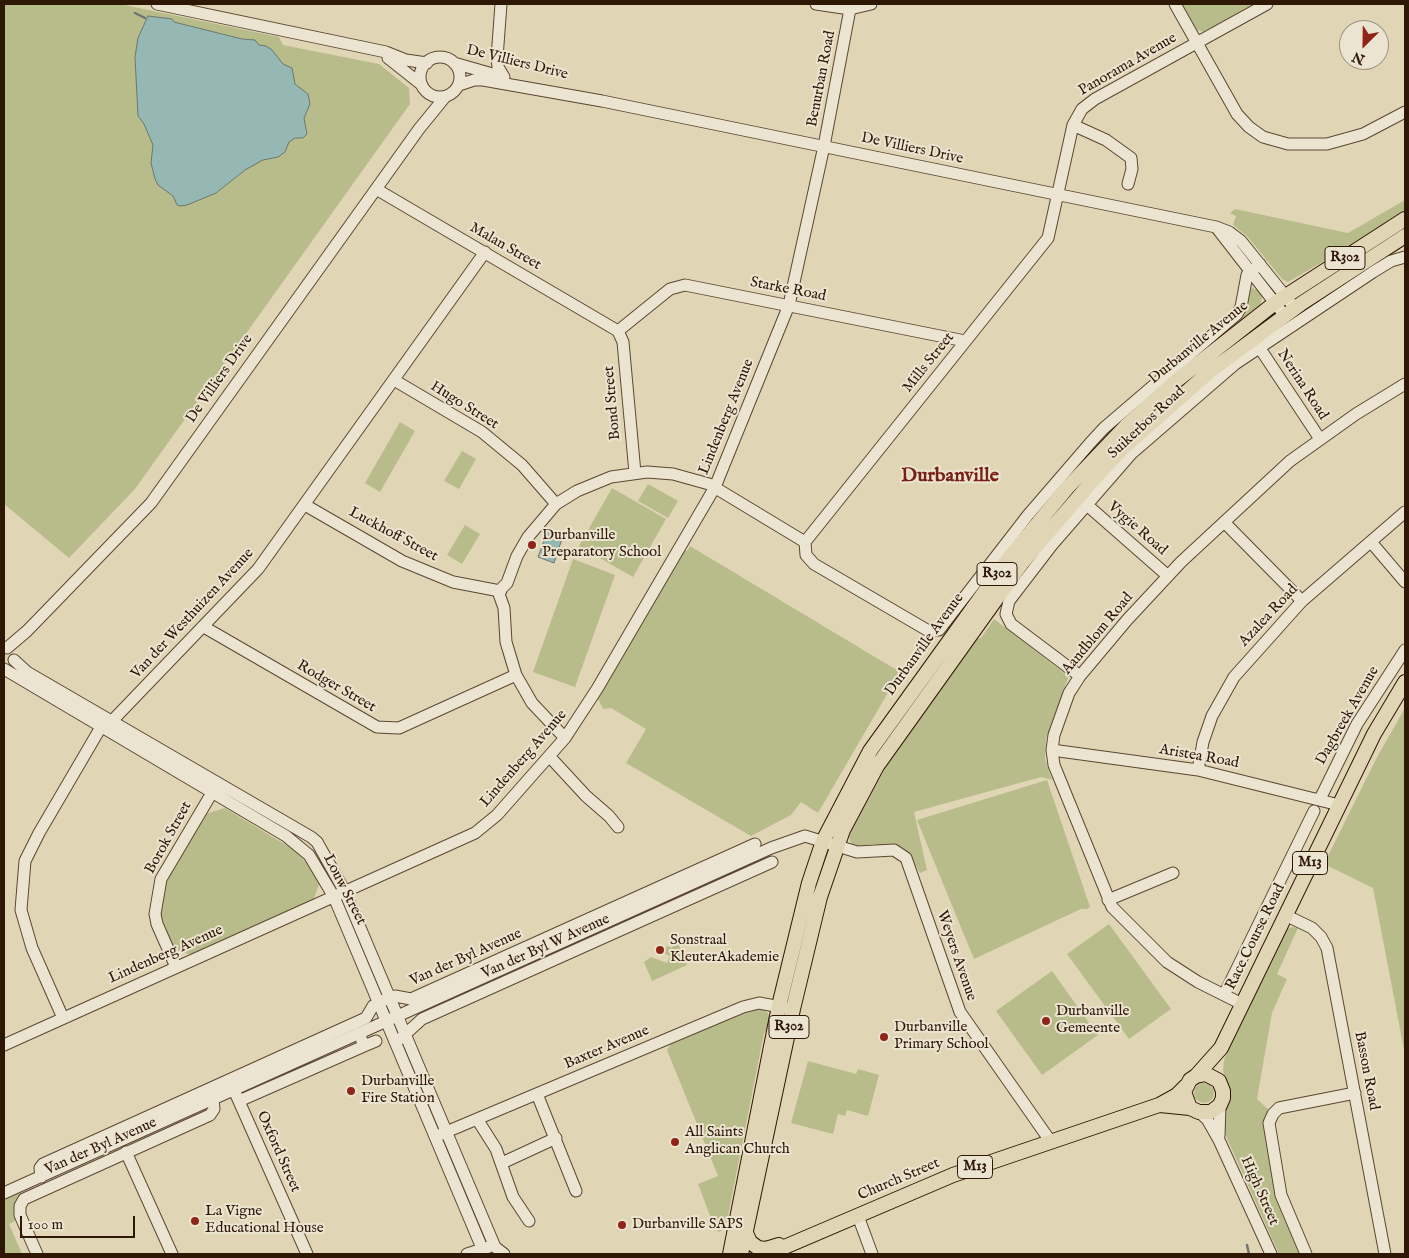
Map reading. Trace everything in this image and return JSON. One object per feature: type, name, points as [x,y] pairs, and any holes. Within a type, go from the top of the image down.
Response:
[{"type":"main road","name":"Durbanville Avenue","points":[[741,1254],[809,883],[823,841],[870,751],[988,586],[1038,521],[1103,449],[1154,400],[1280,300],[1405,219]]},
{"type":"main road","name":"Durbanville Avenue","points":[[730,1254],[786,1008],[836,846],[865,785],[1022,563],[1082,492],[1124,448],[1168,406],[1208,373],[1290,312],[1405,236]]},
{"type":"main road","name":"Race Course Road","points":[[1186,1086],[1221,1048],[1374,734],[1405,682]]},
{"type":"main road","name":"Race Course Road","points":[[1220,1105],[1223,1092],[1217,1079],[1221,1048]]},
{"type":"main road","points":[[1196,1076],[1206,1074],[1217,1079]]},
{"type":"main road","name":"Church Street","points":[[768,1254],[953,1175],[1159,1105],[1177,1095],[1186,1086]]},
{"type":"main road","points":[[1186,1086],[1185,1098],[1195,1110]]},
{"type":"main road","name":"Church Street","points":[[1159,1105],[1195,1110]]},
{"type":"main road","name":"M13","points":[[1195,1110],[1211,1112],[1220,1105]]},
{"type":"main road","points":[[746,1231],[751,1244],[761,1249],[796,1242]]},
{"type":"street","points":[[157,4],[374,49],[406,60],[427,63]]},
{"type":"street","points":[[501,4],[497,58],[498,67],[504,76]]},
{"type":"street","points":[[816,4],[850,9],[871,4]]},
{"type":"street","points":[[1174,4],[1198,42],[1237,114],[1249,127],[1271,140],[1308,145],[1337,142],[1363,134],[1405,112]]},
{"type":"street","name":"Panorama Avenue","points":[[1058,194],[1073,125],[1078,114],[1090,102],[1267,4]]},
{"type":"street","name":"Benurban Road","points":[[824,146],[850,9]]},
{"type":"street","points":[[374,49],[402,67],[424,88],[438,97],[445,97],[459,86],[460,74],[454,63],[444,58],[432,59],[427,63],[421,73],[424,88]]},
{"type":"street","points":[[479,71],[488,67],[497,58]]},
{"type":"street","name":"De Villiers Drive","points":[[454,63],[479,71],[602,101]]},
{"type":"street","name":"De Villiers Drive","points":[[459,86],[474,80],[483,80],[602,101],[1216,227],[1236,237],[1260,264],[1280,300]]},
{"type":"street","name":"De Villiers Drive","points":[[419,129],[425,113],[424,88]]},
{"type":"street","name":"De Villiers Drive","points":[[4,669],[9,667],[9,652],[27,631],[151,503],[376,188],[445,97]]},
{"type":"street","points":[[1073,125],[1106,140],[1128,156],[1132,162],[1128,184]]},
{"type":"street","name":"Lindenberg Avenue","points":[[4,1045],[176,966],[334,897],[486,826],[565,738],[597,689],[715,487],[789,305],[824,146]]},
{"type":"street","name":"Malan Street","points":[[376,188],[618,331]]},
{"type":"street","name":"Mills Street","points":[[805,542],[1048,238],[1058,194]]},
{"type":"street","name":"De Villiers Drive","points":[[1216,227],[1251,272],[1290,312]]},
{"type":"street","name":"Van der Westhuizen Avenue","points":[[101,727],[112,721],[258,569],[485,252]]},
{"type":"street","name":"Suikerbos Road","points":[[1080,676],[1011,624],[1007,618],[1006,609],[1009,602],[1052,545],[1132,453],[1235,364],[1373,272],[1391,261],[1405,257]]},
{"type":"street","points":[[565,738],[532,703],[516,675],[506,642],[500,591],[507,583],[517,556],[528,537],[556,504],[577,490],[599,480],[635,473],[673,474],[697,480],[715,487],[805,542],[806,555],[814,564],[927,630],[939,630],[1022,522],[1091,442],[1237,314],[1242,303],[1247,274],[1260,264]]},
{"type":"street","name":"Starke Road","points":[[618,331],[667,291],[678,286],[688,286],[965,342]]},
{"type":"street","name":"Bond Street","points":[[618,331],[623,342],[635,473]]},
{"type":"street","name":"Nerina Road","points":[[1259,347],[1320,439]]},
{"type":"street","name":"Hugo Street","points":[[394,380],[482,432],[522,465],[556,504]]},
{"type":"street","name":"Aandblom Road","points":[[1242,1004],[1187,975],[1162,958],[1118,914],[1108,900],[1054,765],[1052,750],[1054,735],[1064,708],[1080,676],[1168,576],[1290,461],[1320,439],[1405,384]]},
{"type":"street","name":"Luckhoff Street","points":[[305,505],[402,561],[453,582],[500,591]]},
{"type":"street","name":"Vygie Road","points":[[1087,505],[1168,576]]},
{"type":"street","name":"Azalea Road","points":[[1198,770],[1207,729],[1222,696],[1234,677],[1302,601],[1405,512]]},
{"type":"street","points":[[1224,522],[1302,601]]},
{"type":"street","points":[[1371,542],[1405,582]]},
{"type":"street","name":"Rodger Street","points":[[204,626],[377,727],[399,728],[516,675]]},
{"type":"street","name":"Dagbreek Avenue","points":[[1320,799],[1357,724],[1405,650]]},
{"type":"street","name":"Louw Street","points":[[9,652],[27,672],[112,721],[215,787],[298,844],[315,861],[384,1000]]},
{"type":"street","name":"Louw Street","points":[[4,669],[101,727],[313,838],[345,892],[384,1000],[392,1019],[405,1037],[482,1248],[501,1252]]},
{"type":"street","points":[[63,1018],[32,948],[21,910],[25,861],[38,833],[101,727]]},
{"type":"street","name":"Aristea Road","points":[[1052,750],[1198,770],[1339,805]]},
{"type":"street","points":[[549,756],[618,827]]},
{"type":"street","name":"Borok Street","points":[[176,966],[157,924],[155,914],[161,879],[215,787]]},
{"type":"street","points":[[1224,995],[1314,811]]},
{"type":"street","name":"Van der Byl Avenue","points":[[5,1189],[41,1177],[799,836],[810,837],[836,846]]},
{"type":"street","name":"Van der Byl Avenue","points":[[41,1177],[40,1168],[43,1164],[366,1018],[373,1006],[384,1000],[396,996],[411,999],[756,844]]},
{"type":"street","name":"Weyers Avenue","points":[[836,846],[857,852],[894,850],[906,858],[960,1012],[1051,1142]]},
{"type":"street","name":"Van der Byl W Avenue","points":[[394,1042],[405,1037],[422,1019],[772,862]]},
{"type":"street","points":[[1108,900],[1173,873]]},
{"type":"street","points":[[709,876],[716,887]]},
{"type":"street","name":"Basson Road","points":[[1285,915],[1312,928],[1321,937],[1327,948],[1385,1254]]},
{"type":"street","name":"Baxter Avenue","points":[[440,1134],[743,1007],[759,1003],[786,1008]]},
{"type":"street","name":"Louw Street","points":[[392,1019],[394,1042],[501,1252]]},
{"type":"street","points":[[359,1033],[364,1046]]},
{"type":"street","points":[[239,1102],[376,1041]]},
{"type":"street","name":"Oxford Street","points":[[234,1090],[307,1254]]},
{"type":"street","points":[[1306,1254],[1281,1195],[1269,1133],[1269,1123],[1273,1114],[1279,1108],[1355,1093]]},
{"type":"street","points":[[537,1094],[576,1191]]},
{"type":"street","name":"Van der Byl Avenue","points":[[37,1254],[20,1215],[20,1206],[27,1197],[210,1115],[214,1110],[213,1099]]},
{"type":"street","name":"High Street","points":[[1219,1140],[1218,1114],[1220,1105]]},
{"type":"street","name":"High Street","points":[[1195,1110],[1207,1119],[1219,1140],[1271,1254]]},
{"type":"street","points":[[477,1119],[496,1149],[513,1197],[529,1220]]},
{"type":"street","points":[[502,1164],[556,1138]]},
{"type":"street","points":[[126,1152],[172,1254]]},
{"type":"street","points":[[858,1216],[872,1254]]},
{"type":"street","points":[[467,1254],[482,1248]]},
{"type":"green space","points":[[4,4],[120,4],[279,37],[283,45],[379,64],[409,88],[410,104],[135,489],[69,558],[4,504]]},
{"type":"green space","points":[[1180,4],[1257,4],[1203,32],[1195,29]]},
{"type":"green space","points":[[1405,200],[1405,214],[1288,282],[1282,279],[1247,236],[1233,225],[1236,216],[1230,213],[1235,209],[1348,233]]},
{"type":"green space","points":[[1252,288],[1259,291],[1262,297],[1260,308],[1224,335],[1222,332]]},
{"type":"green space","points":[[400,422],[415,431],[380,492],[365,483]]},
{"type":"green space","points":[[462,451],[476,459],[459,489],[444,481]]},
{"type":"green space","points":[[648,484],[678,501],[668,518],[638,501]]},
{"type":"green space","points":[[612,488],[666,519],[633,577],[579,546]]},
{"type":"green space","points":[[465,525],[480,534],[462,564],[447,555]]},
{"type":"green space","points":[[690,546],[900,672],[818,813],[801,802],[791,815],[751,836],[626,763],[646,729],[611,708],[603,709],[598,699],[684,549],[687,551]]},
{"type":"green space","points":[[573,559],[615,575],[575,687],[533,672]]},
{"type":"green space","points":[[994,619],[1068,678],[1046,739],[1045,759],[1052,780],[1041,777],[914,812],[927,870],[920,873],[911,858],[875,844],[854,846],[850,841],[849,835],[886,767],[976,639],[981,638]]},
{"type":"green space","points":[[1405,708],[1405,1055],[1373,888],[1324,864],[1376,759]]},
{"type":"green space","points":[[1047,780],[1090,907],[1081,909],[974,959],[917,820]]},
{"type":"green space","points":[[225,808],[294,850],[307,863],[320,882],[313,901],[191,955],[174,949],[159,917],[164,882],[205,814]]},
{"type":"green space","points":[[1109,924],[1171,1009],[1129,1039],[1067,954]]},
{"type":"green space","points":[[1292,927],[1298,928],[1277,974],[1287,979],[1272,1013],[1257,1099],[1270,1111],[1265,1129],[1303,1254],[1279,1254],[1225,1134],[1226,1084],[1223,1070],[1224,1060],[1242,1018],[1285,930]]},
{"type":"green space","points":[[676,938],[687,965],[652,981],[644,962],[651,957],[667,963],[670,956],[664,953],[667,946],[672,948]]},
{"type":"green space","points":[[1052,971],[1098,1035],[1042,1075],[996,1011]]},
{"type":"green space","points":[[758,1008],[767,1012],[771,1019],[768,1031],[764,1033],[727,1221],[724,1229],[719,1232],[715,1229],[698,1184],[718,1176],[667,1050],[672,1042]]},
{"type":"green space","points":[[808,1061],[856,1074],[858,1069],[879,1075],[868,1116],[847,1110],[845,1116],[838,1114],[833,1134],[791,1123]]},
{"type":"green space","points":[[1204,1083],[1211,1086],[1214,1093],[1211,1100],[1204,1103],[1197,1100],[1194,1093],[1197,1086]]},
{"type":"green space","points":[[19,1193],[17,1220],[9,1224],[22,1254],[4,1254],[4,1199]]},
{"type":"water","points":[[148,16],[172,19],[174,22],[242,39],[255,40],[259,45],[266,46],[272,50],[283,64],[292,68],[295,84],[308,94],[310,104],[304,118],[307,134],[303,138],[295,138],[289,142],[285,152],[278,157],[263,160],[245,170],[216,193],[187,205],[177,205],[173,196],[158,185],[155,179],[151,163],[153,145],[144,124],[138,116],[135,57],[138,38]]},
{"type":"water","points":[[548,530],[563,536],[554,563],[538,557]]},
{"type":"waterway","points":[[135,13],[145,18]]},
{"type":"waterway","points":[[1247,1245],[1249,1254]]},
{"type":"place","name":"Durbanville Preparatory School","points":[[532,545]]},
{"type":"place","name":"Sonstraal KleuterAkademie","points":[[660,950]]},
{"type":"place","name":"Durbanville Gemeente","points":[[1046,1021]]},
{"type":"place","name":"Durbanville Primary School","points":[[884,1037]]},
{"type":"place","name":"Durbanville Fire Station","points":[[351,1091]]},
{"type":"place","name":"All Saints Anglican Church","points":[[675,1142]]},
{"type":"place","name":"La Vigne Educational House","points":[[195,1221]]},
{"type":"place","name":"Durbanville SAPS","points":[[622,1225]]},
{"type":"district","name":"Durbanville","points":[[950,477]]}]
